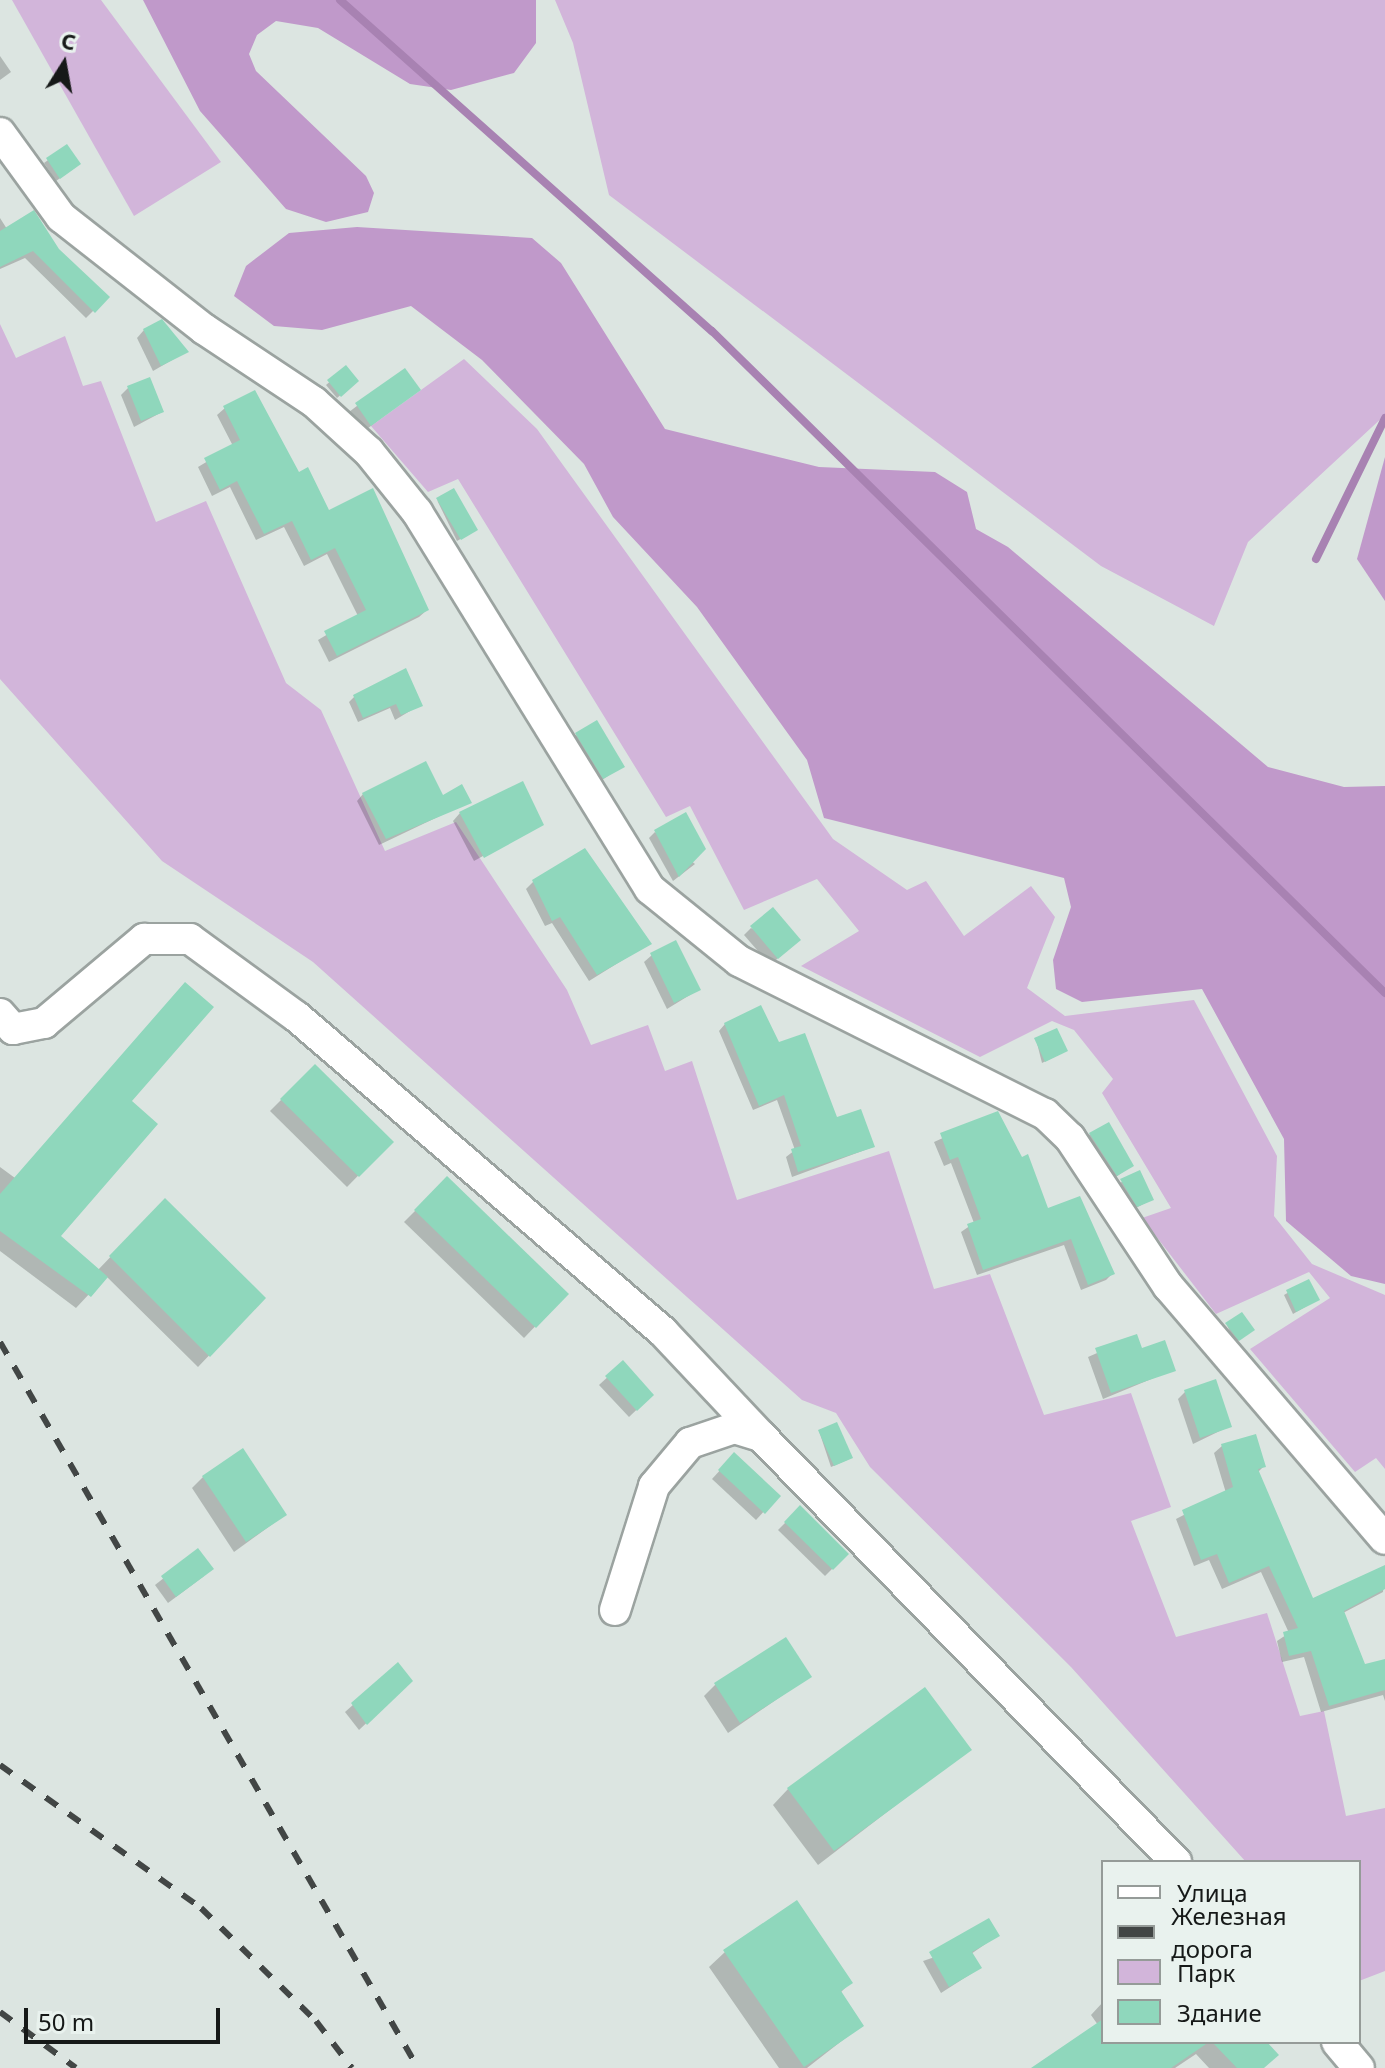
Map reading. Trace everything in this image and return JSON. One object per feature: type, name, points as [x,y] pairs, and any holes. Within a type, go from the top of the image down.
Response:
[{"type":"street","points":[[0,133],[61,217],[204,329],[314,402],[369,452],[417,512],[650,889],[739,961],[1045,1114],[1070,1138],[1168,1286],[1385,1539]]},
{"type":"street","points":[[0,1014],[13,1029],[44,1023],[144,939],[190,939],[297,1017],[663,1332],[1174,1860]]},
{"type":"street","points":[[615,1610],[654,1486],[690,1443],[734,1428],[761,1436]]},
{"type":"street","points":[[1339,2044],[1359,2068]]},
{"type":"green space","points":[[12,0],[101,0],[221,162],[134,216]]},
{"type":"green space","points":[[555,0],[1385,0],[1385,415],[1248,542],[1214,626],[1101,566],[609,195],[573,43]]},
{"type":"green space","points":[[0,324],[16,358],[65,336],[83,386],[101,381],[156,522],[206,501],[286,683],[321,710],[385,851],[456,822],[567,990],[591,1045],[648,1025],[665,1071],[692,1061],[737,1200],[889,1151],[934,1289],[990,1274],[1044,1415],[1131,1393],[1171,1507],[1131,1521],[1176,1637],[1267,1613],[1300,1716],[1324,1711],[1346,1816],[1385,1808],[1385,1971],[1361,1980],[1361,1860],[1244,1860],[1071,1667],[870,1467],[836,1413],[802,1400],[313,962],[162,861],[0,679]]},
{"type":"green space","points":[[464,359],[537,429],[833,839],[907,890],[926,881],[964,936],[1031,886],[1055,917],[1027,988],[1065,1016],[1194,1000],[1277,1156],[1274,1216],[1312,1264],[1385,1295],[1385,1469],[1376,1458],[1355,1472],[1250,1349],[1330,1298],[1309,1272],[1216,1314],[1142,1218],[1171,1208],[1102,1093],[1113,1079],[1074,1030],[1052,1021],[980,1057],[801,966],[859,931],[817,879],[744,910],[690,806],[666,817],[458,479],[428,492],[371,426]]},
{"type":"shaded area","points":[[143,0],[536,0],[536,43],[514,73],[451,90],[410,84],[318,28],[276,21],[257,35],[249,54],[256,71],[366,176],[374,193],[368,212],[326,222],[286,209],[200,111]]},
{"type":"shaded area","points":[[357,227],[532,238],[561,263],[665,429],[819,467],[935,472],[967,492],[976,529],[1008,547],[1268,767],[1344,787],[1385,786],[1385,1284],[1351,1276],[1286,1221],[1284,1139],[1202,989],[1082,1002],[1056,989],[1053,960],[1071,907],[1064,878],[824,818],[807,760],[697,607],[613,517],[584,464],[482,360],[411,306],[322,330],[274,326],[234,296],[246,266],[289,233]]},
{"type":"shaded area","points":[[1385,457],[1385,601],[1357,559]]},
{"type":"building","points":[[67,144],[81,164],[60,179],[46,158]]},
{"type":"building","points":[[34,210],[59,249],[110,297],[95,313],[33,251],[0,267],[0,231]]},
{"type":"building","points":[[162,319],[189,352],[161,366],[143,329]]},
{"type":"building","points":[[346,365],[359,381],[341,397],[327,380]]},
{"type":"building","points":[[405,368],[421,390],[371,426],[355,403]]},
{"type":"building","points":[[150,377],[164,412],[141,421],[127,386]]},
{"type":"building","points":[[255,390],[299,472],[308,467],[329,510],[373,488],[429,610],[337,656],[324,631],[366,610],[335,548],[311,560],[292,521],[264,534],[237,481],[220,490],[204,458],[240,440],[223,406]]},
{"type":"building","points":[[454,488],[478,530],[461,540],[436,498]]},
{"type":"building","points":[[406,668],[423,706],[401,715],[396,704],[363,718],[353,695]]},
{"type":"building","points":[[597,720],[625,767],[603,779],[575,733]]},
{"type":"building","points":[[426,761],[443,795],[462,784],[472,803],[386,839],[362,793]]},
{"type":"building","points":[[523,781],[544,825],[484,858],[459,812]]},
{"type":"building","points":[[686,812],[706,849],[679,877],[654,830]]},
{"type":"building","points":[[585,848],[652,944],[597,975],[560,917],[552,921],[532,880]]},
{"type":"building","points":[[773,907],[801,940],[778,959],[750,926]]},
{"type":"building","points":[[676,940],[701,990],[674,1003],[650,953]]},
{"type":"building","points":[[185,982],[214,1007],[132,1101],[158,1124],[61,1236],[108,1277],[91,1297],[0,1231],[0,1194]]},
{"type":"building","points":[[761,1005],[779,1042],[805,1033],[837,1117],[861,1109],[875,1147],[798,1172],[791,1149],[801,1146],[784,1095],[759,1106],[724,1023]]},
{"type":"building","points":[[1057,1028],[1068,1051],[1045,1062],[1034,1038]]},
{"type":"building","points":[[315,1064],[394,1142],[359,1177],[280,1099]]},
{"type":"building","points":[[998,1111],[1022,1157],[1028,1154],[1048,1208],[1080,1196],[1115,1274],[1088,1285],[1071,1239],[983,1270],[967,1224],[981,1219],[958,1157],[950,1160],[940,1133]]},
{"type":"building","points":[[1109,1122],[1134,1166],[1117,1176],[1089,1133]]},
{"type":"building","points":[[1140,1170],[1154,1200],[1137,1207],[1120,1179]]},
{"type":"building","points":[[447,1176],[569,1294],[536,1328],[414,1210]]},
{"type":"building","points":[[165,1198],[266,1298],[210,1357],[109,1256]]},
{"type":"building","points":[[1309,1279],[1320,1300],[1296,1312],[1286,1290]]},
{"type":"building","points":[[1242,1312],[1255,1330],[1239,1341],[1225,1323]]},
{"type":"building","points":[[1137,1334],[1142,1348],[1165,1340],[1176,1371],[1111,1393],[1095,1348]]},
{"type":"building","points":[[623,1360],[654,1395],[637,1411],[605,1376]]},
{"type":"building","points":[[1216,1379],[1232,1427],[1200,1438],[1184,1390]]},
{"type":"building","points":[[837,1422],[853,1458],[834,1466],[818,1430]]},
{"type":"building","points":[[1256,1434],[1266,1467],[1258,1469],[1313,1598],[1385,1565],[1385,1589],[1344,1611],[1365,1664],[1385,1659],[1385,1690],[1329,1706],[1311,1651],[1289,1656],[1283,1632],[1298,1628],[1269,1566],[1229,1583],[1217,1554],[1201,1560],[1182,1510],[1233,1487],[1221,1444]]},
{"type":"building","points":[[243,1448],[287,1515],[246,1542],[202,1476]]},
{"type":"building","points":[[734,1452],[781,1496],[765,1514],[718,1470]]},
{"type":"building","points":[[800,1505],[849,1554],[833,1570],[784,1522]]},
{"type":"building","points":[[198,1548],[214,1569],[176,1597],[161,1576]]},
{"type":"building","points":[[786,1637],[812,1677],[740,1723],[714,1683]]},
{"type":"building","points":[[398,1662],[413,1681],[367,1725],[351,1703]]},
{"type":"building","points":[[925,1687],[972,1750],[834,1851],[787,1788]]},
{"type":"building","points":[[797,1900],[853,1983],[841,1991],[864,2026],[804,2067],[723,1950]]},
{"type":"building","points":[[989,1918],[1000,1936],[972,1952],[982,1968],[949,1987],[929,1952]]},
{"type":"building","points":[[1101,2020],[1101,2044],[1206,2044],[1171,2068],[1031,2068]]},
{"type":"building","points":[[1214,2044],[1269,2044],[1279,2055],[1264,2068],[1237,2068]]},
{"type":"waterway","points":[[340,0],[712,331],[1385,993]]},
{"type":"waterway","points":[[1316,559],[1385,418]]},
{"type":"railway","points":[[0,1342],[418,2068]]},
{"type":"railway","points":[[0,1765],[201,1908],[316,2021],[352,2068]]},
{"type":"railway","points":[[0,2012],[76,2068]]}]
